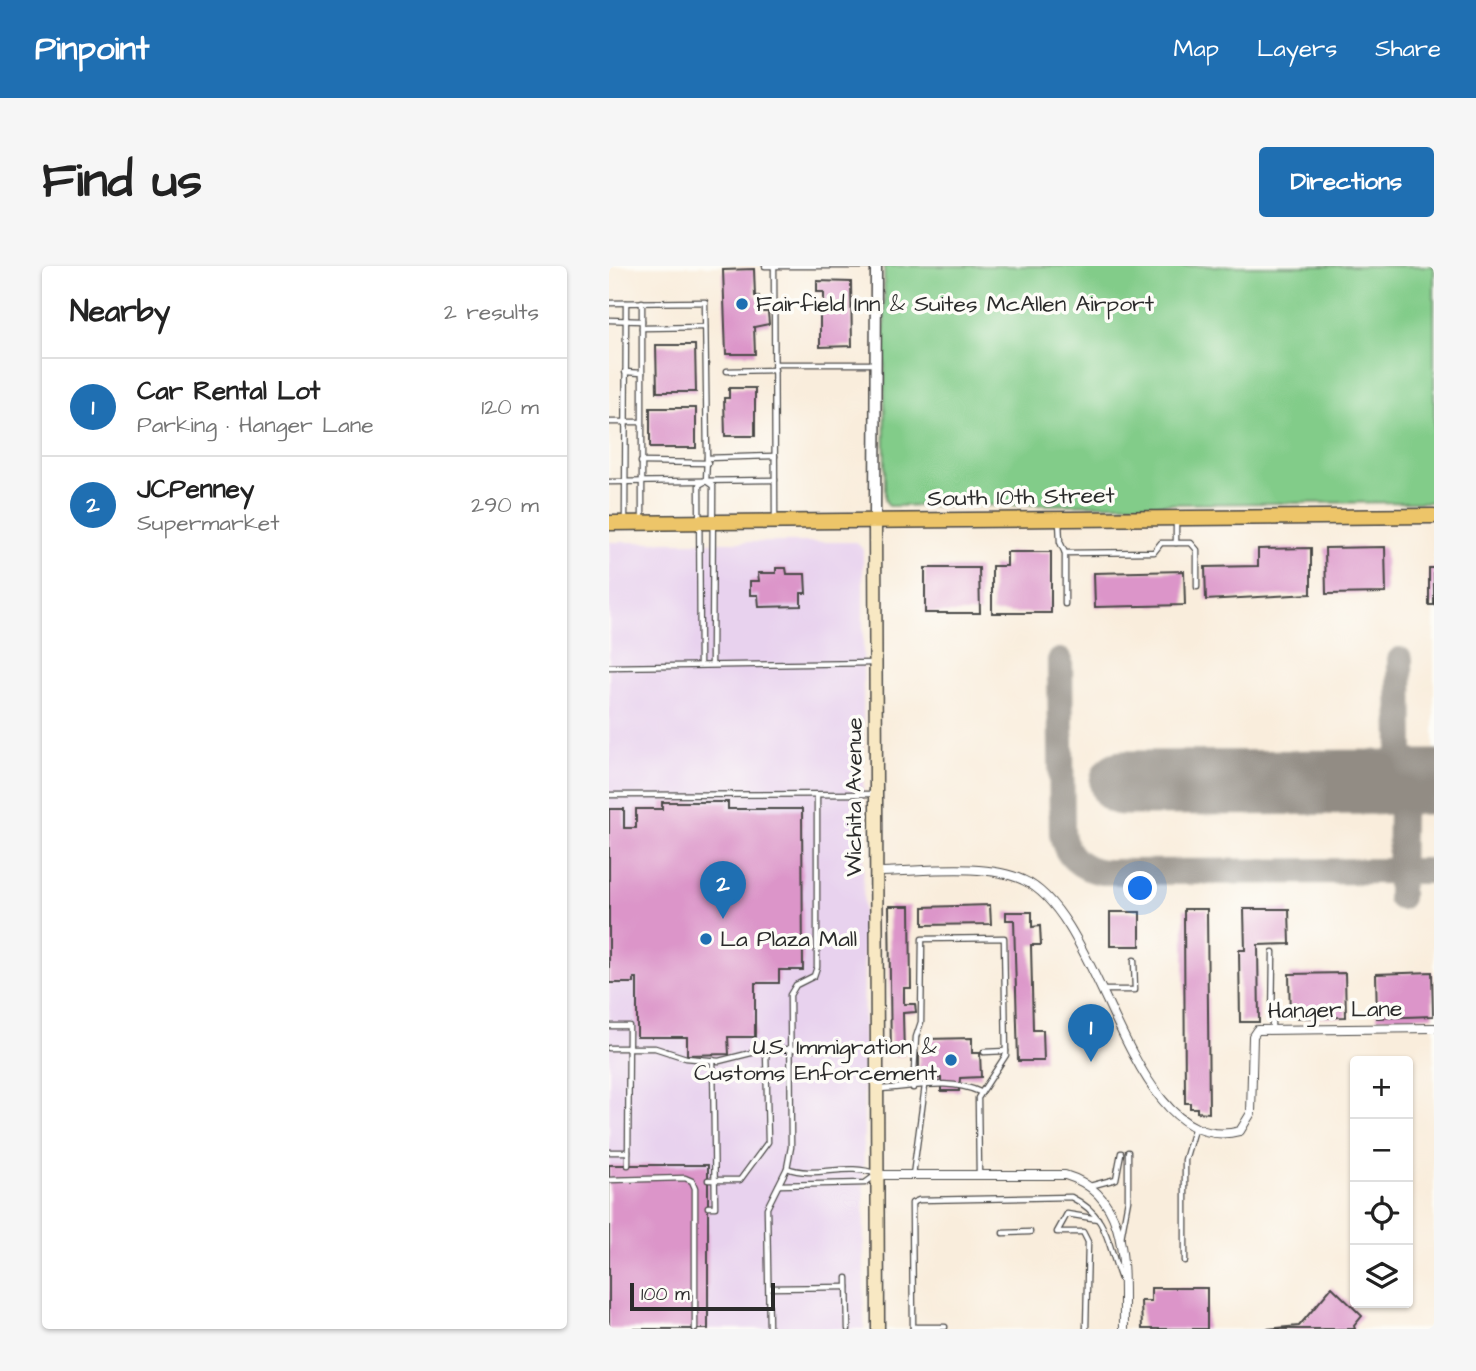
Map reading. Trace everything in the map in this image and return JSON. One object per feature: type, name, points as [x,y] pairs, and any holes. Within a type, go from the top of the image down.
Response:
[{"type":"main road","name":"South 10th Street","points":[[609,523],[1434,516]]},
{"type":"main road","name":"Wichita Avenue","points":[[875,522],[878,1329]]},
{"type":"street","name":"Wichita Avenue","points":[[875,522],[876,266]]},
{"type":"street","name":"Hanger Lane","points":[[875,872],[986,872],[1024,880],[1044,892],[1058,908],[1102,990],[1142,1074],[1157,1095],[1178,1115],[1216,1134],[1240,1131],[1251,1113],[1253,1036],[1259,1028],[1434,1028]]},
{"type":"street","points":[[877,1175],[1065,1175],[1090,1186],[1115,1216],[1121,1242],[1124,1329]]},
{"type":"lane","points":[[765,266],[876,266]]},
{"type":"lane","points":[[774,266],[775,522]]},
{"type":"lane","points":[[642,302],[642,523]]},
{"type":"lane","points":[[609,303],[705,302],[708,460],[706,481]]},
{"type":"lane","points":[[625,523],[626,303]]},
{"type":"lane","points":[[609,320],[642,321]]},
{"type":"lane","points":[[642,328],[705,327]]},
{"type":"lane","points":[[727,370],[876,364]]},
{"type":"lane","points":[[625,372],[642,373]]},
{"type":"lane","points":[[609,422],[641,422]]},
{"type":"lane","points":[[641,462],[775,456]]},
{"type":"lane","points":[[609,482],[775,480]]},
{"type":"lane","points":[[706,481],[699,485],[706,522],[712,664]]},
{"type":"lane","points":[[700,664],[706,522],[713,486],[706,481]]},
{"type":"lane","points":[[1176,519],[1176,543]]},
{"type":"lane","points":[[1059,520],[1060,542],[1065,554],[1065,604]]},
{"type":"lane","points":[[1065,554],[1154,552],[1161,542],[1191,543],[1197,550],[1198,587]]},
{"type":"lane","points":[[609,667],[875,663]]},
{"type":"lane","points":[[769,1329],[767,1208],[787,1168],[791,1147],[791,990],[796,985],[811,980],[817,967],[817,794]]},
{"type":"lane","points":[[609,795],[875,794]]},
{"type":"lane","points":[[913,1088],[916,1037],[921,1022],[922,939],[1004,938],[1006,1051],[1003,1064],[980,1092],[977,1104],[979,1175]]},
{"type":"lane","points":[[1272,1027],[1273,952]]},
{"type":"lane","points":[[1102,990],[1135,990],[1134,960]]},
{"type":"lane","points":[[609,1026],[629,1026],[628,1165]]},
{"type":"lane","points":[[609,1048],[655,1048],[686,1058],[728,1060],[766,1050],[848,1047]]},
{"type":"lane","points":[[708,1180],[740,1180],[768,1142],[766,1050]]},
{"type":"lane","points":[[984,1052],[1006,1051]]},
{"type":"lane","points":[[708,1207],[715,1207],[713,1060]]},
{"type":"lane","points":[[876,1089],[950,1083],[965,1085],[980,1092]]},
{"type":"lane","points":[[913,1175],[925,1086]]},
{"type":"lane","points":[[1185,1261],[1185,1160],[1189,1137],[1195,1125]]},
{"type":"lane","points":[[609,1152],[628,1152]]},
{"type":"lane","points":[[1090,1186],[1116,1180],[1124,1152],[1128,1200],[1121,1242]]},
{"type":"lane","points":[[779,1185],[865,1183],[877,1175],[865,1169],[801,1172],[787,1168]]},
{"type":"lane","points":[[609,1180],[685,1178],[692,1181],[695,1188],[695,1329]]},
{"type":"lane","points":[[945,1327],[913,1328],[912,1203],[919,1199],[1031,1200],[1048,1196],[1071,1197],[1089,1206],[1108,1233],[1123,1286]]},
{"type":"lane","points":[[1086,1329],[1088,1241],[1083,1232],[1057,1232],[1067,1214],[1099,1219]]},
{"type":"lane","points":[[1003,1233],[1030,1232]]},
{"type":"lane","points":[[847,1278],[848,1329]]},
{"type":"lane","points":[[769,1288],[847,1287]]},
{"type":"shaded area","points":[[609,542],[857,542],[863,550],[864,1329],[609,1329]]},
{"type":"green space","points":[[884,266],[1434,266],[1434,502],[889,506],[885,500]]},
{"type":"building","name":"Fairfield Inn & Suites McAllen Airport","points":[[754,269],[755,296],[759,296],[760,312],[768,312],[769,324],[754,327],[755,354],[726,354],[723,270]]},
{"type":"building","points":[[817,281],[851,282],[852,346],[820,347],[820,311],[824,311],[824,292],[817,292]]},
{"type":"building","points":[[656,345],[695,345],[696,392],[657,392]]},
{"type":"building","points":[[729,388],[755,388],[755,436],[725,436],[724,398],[729,398]]},
{"type":"building","points":[[650,408],[696,408],[696,448],[650,448]]},
{"type":"building","points":[[1385,547],[1386,593],[1326,594],[1325,548]]},
{"type":"building","points":[[1311,548],[1311,594],[1206,600],[1205,567],[1258,566],[1258,549]]},
{"type":"building","points":[[1007,552],[1051,552],[1051,613],[992,613],[992,566],[1007,566]]},
{"type":"building","points":[[776,568],[786,568],[787,574],[805,574],[806,593],[801,593],[801,606],[759,607],[758,595],[750,595],[750,581],[759,581],[758,573],[776,573]]},
{"type":"building","points":[[925,568],[979,568],[980,613],[925,613]]},
{"type":"building","points":[[1429,568],[1434,568],[1434,605],[1429,605]]},
{"type":"building","points":[[1184,571],[1185,605],[1095,607],[1094,573]]},
{"type":"building","name":"La Plaza Mall","points":[[662,802],[728,802],[728,809],[802,809],[803,970],[779,970],[779,983],[755,983],[755,1037],[728,1037],[729,1054],[687,1055],[687,1037],[637,1037],[637,978],[634,978],[634,983],[609,983],[609,809],[624,809],[624,828],[636,828],[636,809],[662,809]]},
{"type":"building","points":[[990,905],[991,924],[923,925],[923,907]]},
{"type":"building","points":[[889,906],[910,906],[911,988],[904,988],[904,1004],[915,1004],[916,1012],[903,1013],[904,1056],[891,1056]]},
{"type":"building","points":[[1184,909],[1207,909],[1209,1113],[1197,1112],[1197,1108],[1190,1108],[1190,1103],[1185,1103]]},
{"type":"building","points":[[1244,909],[1289,909],[1290,944],[1258,945],[1259,1022],[1240,1022],[1239,950],[1245,950]]},
{"type":"building","points":[[1006,912],[1032,912],[1032,927],[1040,926],[1041,945],[1031,945],[1033,1030],[1043,1030],[1044,1061],[1018,1061],[1014,920],[1006,920]]},
{"type":"building","points":[[1110,912],[1140,912],[1140,946],[1110,946]]},
{"type":"building","points":[[1432,972],[1433,1016],[1377,1018],[1376,974]]},
{"type":"building","points":[[1345,973],[1346,1017],[1290,1018],[1289,974]]},
{"type":"building","points":[[972,1038],[972,1053],[980,1053],[981,1077],[960,1078],[959,1091],[941,1091],[941,1078],[919,1079],[919,1054],[927,1054],[926,1039]]},
{"type":"building","points":[[609,1165],[708,1165],[708,1329],[609,1329]]},
{"type":"building","points":[[1332,1287],[1350,1304],[1350,1308],[1362,1316],[1354,1326],[1355,1329],[1266,1329],[1299,1326]]},
{"type":"building","points":[[1151,1288],[1207,1288],[1207,1329],[1142,1329],[1141,1301],[1151,1301]]},
{"type":"taxiway","points":[[1400,660],[1401,753],[1412,773],[1434,781]]},
{"type":"taxiway","points":[[1060,661],[1062,833],[1070,855],[1088,868],[1103,872],[1434,871]]},
{"type":"taxiway","points":[[1363,782],[1388,772],[1396,762],[1400,748]]},
{"type":"taxiway","points":[[1400,897],[1401,809],[1412,792],[1434,782]]},
{"type":"runway","points":[[1122,783],[1434,782]]},
{"type":"place","name":"Fairfield Inn & Suites McAllen Airport","points":[[742,304]]},
{"type":"place","name":"JCPenney","points":[[723,919]]},
{"type":"place","name":"La Plaza Mall","points":[[706,939]]},
{"type":"place","name":"U.S. Immigration & Customs Enforcement","points":[[951,1060]]},
{"type":"place","name":"Car Rental Lot","points":[[1091,1062]]}]
